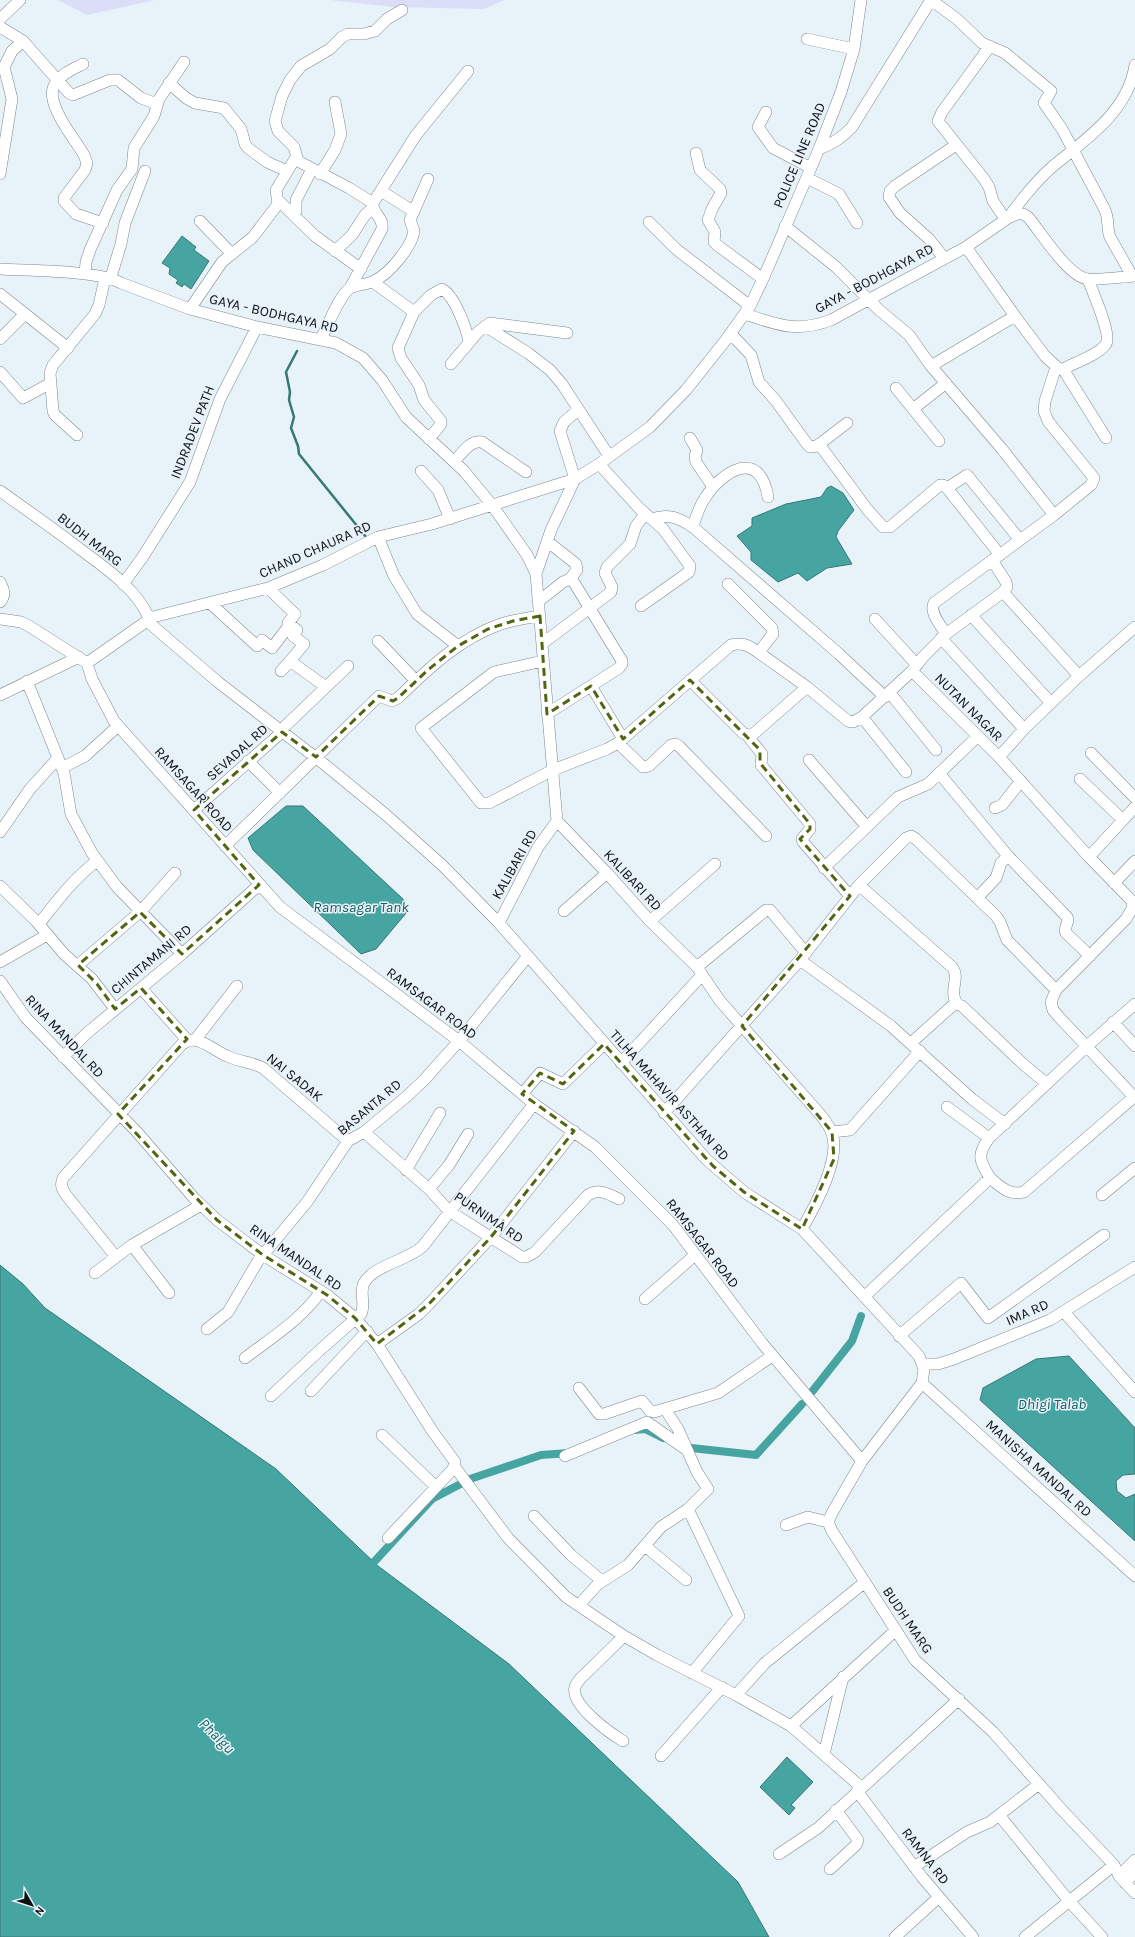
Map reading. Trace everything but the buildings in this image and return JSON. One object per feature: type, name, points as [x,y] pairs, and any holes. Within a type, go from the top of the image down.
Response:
[{"type":"street","points":[[0,19],[20,0]]},
{"type":"street","name":"POLICE LINE ROAD","points":[[747,310],[763,279],[809,173],[841,92],[854,49],[861,0]]},
{"type":"street","points":[[819,149],[834,144],[852,127],[931,0],[956,19],[982,43],[1005,52],[1050,89],[1052,92],[1044,100],[1044,103],[1074,150],[1107,214],[1109,221],[1108,232],[1110,237],[1134,276],[1088,279],[1107,333],[1107,343],[1100,350],[1059,368],[1045,401],[1044,411],[1048,421],[1094,478],[1091,485],[1054,515],[934,603],[932,608],[943,636],[1024,729]]},
{"type":"street","points":[[320,339],[340,301],[350,288],[361,269],[382,229],[382,220],[373,206],[349,188],[316,172],[298,161],[294,147],[278,131],[276,121],[282,96],[290,80],[302,66],[330,49],[342,37],[348,34],[364,34],[375,31],[387,19],[402,10]]},
{"type":"street","points":[[0,27],[23,41],[66,91],[73,95],[110,80],[118,80],[141,98],[157,104]]},
{"type":"street","points":[[807,39],[854,49]]},
{"type":"street","points":[[0,174],[12,99],[4,66],[9,56],[23,41]]},
{"type":"street","points":[[990,46],[939,117],[938,121],[939,125],[989,187],[994,201],[1007,219],[1034,185],[1096,131],[1123,101],[1129,88],[1135,65]]},
{"type":"street","points":[[85,274],[88,255],[117,190],[132,170],[134,148],[154,116],[157,104],[169,83],[184,62]]},
{"type":"street","points":[[82,64],[70,70],[58,80],[52,91],[56,108],[84,155],[87,163],[85,170],[64,198],[64,201],[76,214],[103,224]]},
{"type":"street","points":[[336,251],[352,235],[365,215],[373,206],[416,135],[468,71]]},
{"type":"street","points":[[169,83],[186,98],[195,103],[224,108],[240,129],[245,144],[248,148],[267,162],[287,171]]},
{"type":"street","points":[[294,215],[296,211],[296,200],[316,172],[335,150],[341,134],[335,102]]},
{"type":"street","points":[[766,112],[759,129],[770,145],[839,194],[857,223]]},
{"type":"street","points":[[944,258],[929,238],[900,213],[889,198],[890,191],[894,186],[956,145]]},
{"type":"street","points":[[696,153],[700,170],[720,189],[721,193],[708,220],[715,232],[714,242],[763,279]]},
{"type":"street","points":[[296,157],[276,190],[279,201],[315,236],[361,269]]},
{"type":"street","points":[[77,435],[55,415],[52,405],[51,370],[97,310],[121,244],[124,223],[145,171]]},
{"type":"street","points":[[350,288],[373,282],[388,271],[408,248],[414,235],[414,231],[410,223],[413,211],[428,179]]},
{"type":"street","points":[[381,191],[413,211]]},
{"type":"street","points":[[190,309],[222,262],[231,253],[253,237],[279,201]]},
{"type":"street","name":"GAYA - BODHGAYA RD","points":[[649,222],[676,249],[747,310],[780,326],[814,326],[831,320],[966,247],[1007,219],[1017,214],[1023,214],[1028,217],[1069,268],[1080,277],[1088,279]]},
{"type":"street","points":[[200,221],[231,253]]},
{"type":"street","points":[[785,226],[836,267],[868,300],[908,336],[931,366],[1002,449],[1054,515]]},
{"type":"street","points":[[966,247],[1045,356],[1059,368],[1106,438]]},
{"type":"street","name":"GAYA - BODHGAYA RD","points":[[0,269],[85,274],[108,278],[190,309],[257,328],[320,339],[342,345],[363,358],[382,380],[406,417],[454,462],[492,505]]},
{"type":"street","points":[[373,282],[414,312]]},
{"type":"street","points":[[429,439],[441,424],[441,421],[424,400],[419,385],[401,358],[398,348],[414,312],[431,295],[442,289],[447,293],[460,315],[469,341]]},
{"type":"street","points":[[0,294],[68,348]]},
{"type":"street","points":[[557,821],[536,574],[527,555],[492,505],[575,479],[599,464],[650,427],[686,390],[731,334],[747,310]]},
{"type":"street","points":[[0,339],[25,314]]},
{"type":"street","points":[[931,366],[1015,316]]},
{"type":"street","points":[[451,364],[469,341],[485,326],[494,323],[567,334]]},
{"type":"street","points":[[485,326],[528,353],[550,370],[562,384],[609,456]]},
{"type":"street","name":"INDRADEV PATH","points":[[123,584],[142,558],[190,482],[220,399],[257,328]]},
{"type":"street","points":[[731,334],[751,355],[759,382],[776,401],[807,444],[813,447],[819,444],[847,423]]},
{"type":"street","points":[[0,372],[23,398],[51,383]]},
{"type":"street","points":[[913,409],[946,383]]},
{"type":"street","points":[[896,388],[939,441]]},
{"type":"street","points":[[536,574],[547,541],[575,479],[560,431],[564,422],[578,410]]},
{"type":"street","points":[[690,438],[697,450],[696,462],[713,487]]},
{"type":"street","points":[[454,462],[472,443],[476,441],[482,442],[526,472]]},
{"type":"street","points":[[543,661],[494,672],[421,728],[481,803],[489,803],[553,770],[607,749],[620,741],[732,645],[739,643],[746,644],[759,652],[807,687],[848,722],[853,722],[862,717],[888,695],[943,636],[1003,592],[1007,587],[996,558],[947,488],[940,485],[890,527],[883,528],[867,510],[819,444]]},
{"type":"street","points":[[599,464],[662,529],[691,570],[641,606]]},
{"type":"street","points":[[693,527],[701,504],[713,487],[732,472],[749,468],[758,472],[761,476],[768,497]]},
{"type":"street","points":[[421,471],[438,490],[450,519]]},
{"type":"street","points":[[947,488],[964,475],[969,476],[1020,540]]},
{"type":"street","name":"BUDH MARG","points":[[0,491],[36,516],[123,584],[139,602],[148,619],[218,682],[316,757]]},
{"type":"street","name":"CHAND CHAURA RD","points":[[148,619],[268,588],[323,565],[378,537],[450,519],[492,505]]},
{"type":"street","points":[[543,643],[611,592],[612,587],[606,573],[607,567],[630,544],[636,526],[648,516],[675,517],[693,527],[888,695],[936,750]]},
{"type":"street","points":[[378,537],[394,576],[417,614],[458,646]]},
{"type":"street","points":[[539,601],[563,582],[570,579],[577,570],[576,564],[547,541]]},
{"type":"street","points":[[547,714],[619,668],[622,664],[622,661],[591,608],[576,584],[570,579]]},
{"type":"street","points":[[0,582],[4,592],[4,597],[0,602]]},
{"type":"street","points":[[728,584],[772,628],[773,634],[759,652]]},
{"type":"street","points":[[210,603],[257,646],[262,640],[272,648],[288,627],[288,623],[295,614],[268,588]]},
{"type":"street","points":[[1003,592],[1079,676]]},
{"type":"street","points":[[971,615],[1050,703]]},
{"type":"street","points":[[225,846],[379,696],[392,701],[395,700],[458,646],[500,624],[540,616]]},
{"type":"street","points":[[0,618],[22,622],[30,626],[83,660]]},
{"type":"street","name":"NUTAN NAGAR","points":[[875,618],[914,668],[977,736],[999,757],[1089,857],[1132,901],[1133,906],[1126,920],[1056,990]]},
{"type":"street","points":[[0,695],[28,681],[83,660],[148,619]]},
{"type":"street","points":[[281,670],[306,641],[293,636],[297,630],[288,623]]},
{"type":"street","points":[[999,757],[1050,703],[1135,627]]},
{"type":"street","points":[[378,641],[416,681]]},
{"type":"street","name":"RAMSAGAR ROAD","points":[[83,660],[106,709],[118,726],[259,885],[280,906],[458,1041],[534,1104],[595,1147],[660,1211],[772,1356]]},
{"type":"street","points":[[290,661],[326,687]]},
{"type":"street","name":"SEVADAL RD","points":[[194,810],[248,762],[348,666]]},
{"type":"street","points":[[690,680],[747,735],[762,754],[761,765],[810,824],[810,829],[802,839],[803,842],[824,868],[850,896]]},
{"type":"street","points":[[28,681],[66,779],[71,814],[96,861],[140,912],[182,954]]},
{"type":"street","points":[[591,686],[620,741],[643,767],[648,766],[671,745],[675,744],[679,746],[766,836]]},
{"type":"street","points":[[747,735],[755,734],[807,687]]},
{"type":"street","points":[[862,717],[906,772]]},
{"type":"street","points":[[0,832],[30,789],[60,763],[85,756],[118,726]]},
{"type":"street","points":[[824,868],[898,797],[904,793],[919,789],[939,773],[977,736]]},
{"type":"street","points":[[1091,753],[1135,798]]},
{"type":"street","name":"TILHA MAHAVIR ASTHAN RD","points":[[316,757],[394,821],[442,865],[499,923],[664,1113],[706,1159],[724,1177],[802,1229],[918,1356],[923,1364]]},
{"type":"street","points":[[809,760],[867,827]]},
{"type":"street","points":[[248,762],[280,793]]},
{"type":"street","points":[[939,773],[1008,856],[1067,917],[1066,933],[1090,956]]},
{"type":"street","points":[[1080,779],[1123,820]]},
{"type":"street","points":[[995,808],[1002,805],[1021,781]]},
{"type":"street","points":[[1089,857],[1135,807]]},
{"type":"street","name":"KALIBARI RD","points":[[499,923],[538,847],[557,821],[607,873],[650,922],[699,971],[720,1001],[819,1113],[832,1132]]},
{"type":"street","points":[[664,1113],[803,956],[859,885],[901,842],[911,836],[916,839],[996,916],[1007,940],[1056,990],[1051,1002],[1053,1010],[1087,1046],[1135,1097],[1024,1192],[1016,1194],[1007,1192],[990,1178],[981,1162],[979,1155],[989,1138],[1087,1046],[1135,1004]]},
{"type":"street","points":[[977,898],[996,878],[1001,863],[1008,856]]},
{"type":"street","points":[[38,924],[80,875],[96,861]]},
{"type":"street","points":[[1114,883],[1135,861]]},
{"type":"street","points":[[650,922],[715,864]]},
{"type":"street","points":[[78,965],[140,912],[175,873]]},
{"type":"street","points":[[564,911],[607,873]]},
{"type":"street","name":"CHINTAMANI RD","points":[[63,1057],[115,1009],[182,954],[259,885]]},
{"type":"street","points":[[859,885],[955,971],[952,994],[957,1004],[967,1010],[1004,1047],[1047,1084]]},
{"type":"street","points":[[0,886],[18,902],[64,954],[78,965],[97,984],[115,1009]]},
{"type":"street","points":[[621,1063],[699,971],[766,910],[770,910],[803,956],[891,1026],[972,1099],[1005,1124]]},
{"type":"street","points":[[0,962],[47,935]]},
{"type":"street","name":"BASANTA RD","points":[[207,1329],[228,1312],[263,1255],[307,1202],[348,1141],[364,1132],[406,1097],[458,1041],[528,956]]},
{"type":"street","name":"RINA MANDAL RD","points":[[0,981],[17,1007],[118,1114],[138,1132],[201,1205],[263,1255],[321,1291],[356,1318],[377,1344],[433,1432],[447,1450],[454,1462],[454,1466],[508,1538],[566,1597],[624,1636]]},
{"type":"street","points":[[116,1257],[66,1195],[61,1187],[61,1182],[118,1114],[182,1044],[192,1041],[237,986]]},
{"type":"street","name":"NAI SADAK","points":[[141,988],[192,1041],[229,1057],[256,1064],[263,1068],[348,1141]]},
{"type":"street","points":[[802,1229],[816,1205],[834,1159],[832,1132],[850,1130],[916,1047],[952,1006],[957,1004]]},
{"type":"street","points":[[1114,1022],[1135,1046]]},
{"type":"street","points":[[522,1094],[540,1072],[562,1084],[604,1044]]},
{"type":"street","points":[[271,1396],[362,1312],[362,1287],[367,1279],[385,1266],[420,1249],[534,1104]]},
{"type":"street","points":[[947,1107],[989,1138]]},
{"type":"street","points":[[406,1170],[440,1113]]},
{"type":"street","points":[[377,1344],[424,1309],[491,1237],[574,1131]]},
{"type":"street","name":"PURNIMA RD","points":[[364,1132],[406,1170],[430,1189],[449,1211],[522,1257],[526,1257],[535,1252],[595,1191],[604,1192],[619,1199]]},
{"type":"street","points":[[430,1189],[449,1165],[468,1134]]},
{"type":"street","points":[[1102,1195],[1135,1168]]},
{"type":"street","points":[[864,1297],[990,1178]]},
{"type":"street","points":[[95,1273],[132,1245],[201,1205]]},
{"type":"street","points":[[899,1336],[961,1283],[988,1318],[1104,1235]]},
{"type":"street","points":[[132,1245],[169,1293]]},
{"type":"street","points":[[645,1299],[695,1255]]},
{"type":"street","name":"IMA RD","points":[[923,1364],[938,1364],[954,1359],[1022,1332],[1064,1312],[1135,1267]]},
{"type":"street","points":[[245,1358],[303,1313],[313,1303],[321,1291]]},
{"type":"street","points":[[1064,1312],[1135,1392]]},
{"type":"street","points":[[311,1392],[367,1331]]},
{"type":"street","points":[[579,1388],[596,1412],[601,1415],[642,1401],[651,1412],[718,1393],[772,1356],[862,1461]]},
{"type":"street","points":[[786,1525],[808,1517],[828,1522],[862,1461],[922,1383],[923,1364]]},
{"type":"street","name":"MANISHA MANDAL RD","points":[[922,1383],[1135,1576]]},
{"type":"street","points":[[579,1605],[602,1581],[628,1565],[661,1527],[688,1509],[708,1489],[687,1450],[678,1429],[665,1409]]},
{"type":"street","points":[[565,1456],[647,1422],[687,1450]]},
{"type":"street","points":[[382,1436],[435,1486]]},
{"type":"street","points":[[388,1538],[454,1466]]},
{"type":"street","points":[[688,1509],[739,1616],[692,1673]]},
{"type":"street","points":[[534,1516],[572,1555],[602,1581]]},
{"type":"street","name":"BUDH MARG","points":[[828,1522],[832,1531],[915,1660],[993,1732],[1114,1865],[1122,1879],[1135,1892]]},
{"type":"street","points":[[645,1546],[686,1580]]},
{"type":"street","points":[[736,1695],[764,1663],[865,1582]]},
{"type":"street","points":[[791,1726],[896,1630]]},
{"type":"street","points":[[623,1741],[596,1722],[579,1700],[575,1692],[575,1686],[624,1636]]},
{"type":"street","name":"RAMNA RD","points":[[624,1636],[692,1673],[722,1687],[791,1726],[824,1754],[859,1789],[914,1867],[973,1937]]},
{"type":"street","points":[[824,1754],[843,1678]]},
{"type":"street","points":[[661,1756],[722,1687]]},
{"type":"street","points":[[779,1854],[818,1828],[959,1699]]},
{"type":"street","points":[[914,1867],[967,1832],[990,1822],[1039,1784]]},
{"type":"street","points":[[830,1869],[856,1845],[858,1840],[836,1810]]},
{"type":"street","points":[[999,1815],[1069,1901],[1102,1937]]},
{"type":"street","points":[[1122,1879],[1135,1860]]},
{"type":"street","points":[[1025,1937],[1114,1865]]},
{"type":"street","points":[[1122,1879],[1135,1872]]},
{"type":"street","points":[[895,1937],[939,1897]]},
{"type":"highlighted area","points":[[540,616],[547,714],[591,686],[623,739],[690,680],[760,750],[760,763],[810,824],[810,829],[800,839],[850,896],[742,1026],[832,1132],[834,1159],[802,1229],[744,1192],[713,1166],[604,1044],[563,1084],[540,1073],[522,1094],[574,1131],[491,1237],[429,1304],[377,1344],[355,1318],[327,1295],[263,1255],[217,1220],[118,1114],[187,1039],[141,988],[115,1009],[97,984],[78,965],[140,912],[182,954],[259,885],[194,810],[282,732],[316,757],[379,696],[393,701],[458,646],[488,629],[513,621]]},
{"type":"shaded area","points":[[58,0],[155,0],[87,15]]},
{"type":"shaded area","points":[[330,0],[504,0],[484,9],[393,7]]},
{"type":"water","points":[[182,236],[196,247],[194,250],[209,261],[191,289],[184,284],[182,287],[176,283],[178,280],[169,274],[170,268],[162,263]]},
{"type":"water","points":[[831,486],[843,493],[854,510],[838,531],[836,537],[852,564],[827,568],[807,581],[798,573],[778,582],[751,560],[751,552],[737,536],[752,526],[752,518],[786,504],[821,497],[827,488]]},
{"type":"water","name":"Ramsagar Tank","points":[[286,806],[303,806],[403,899],[407,912],[376,949],[361,954],[253,850],[248,838]]},
{"type":"water","name":"Phalgu","points":[[0,1265],[23,1284],[45,1308],[276,1469],[378,1566],[509,1664],[738,1882],[769,1937],[0,1937]]},
{"type":"water","name":"Dhigi Talab","points":[[1069,1356],[1135,1428],[1135,1474],[1123,1475],[1116,1481],[1117,1491],[1126,1498],[1135,1494],[1135,1541],[980,1400],[983,1388],[1036,1359]]},
{"type":"water","points":[[787,1757],[813,1782],[791,1805],[795,1808],[789,1815],[760,1787]]},
{"type":"waterway","points":[[297,351],[286,372],[290,392],[289,400],[294,417],[291,428],[298,446],[299,454],[366,537]]},
{"type":"waterway","points":[[811,1393],[852,1341],[861,1316]]},
{"type":"waterway","points":[[682,1447],[756,1455],[802,1404]]},
{"type":"waterway","points":[[634,1430],[645,1429],[663,1438]]},
{"type":"waterway","points":[[374,1562],[432,1499],[470,1479],[541,1455],[569,1453]]}]
